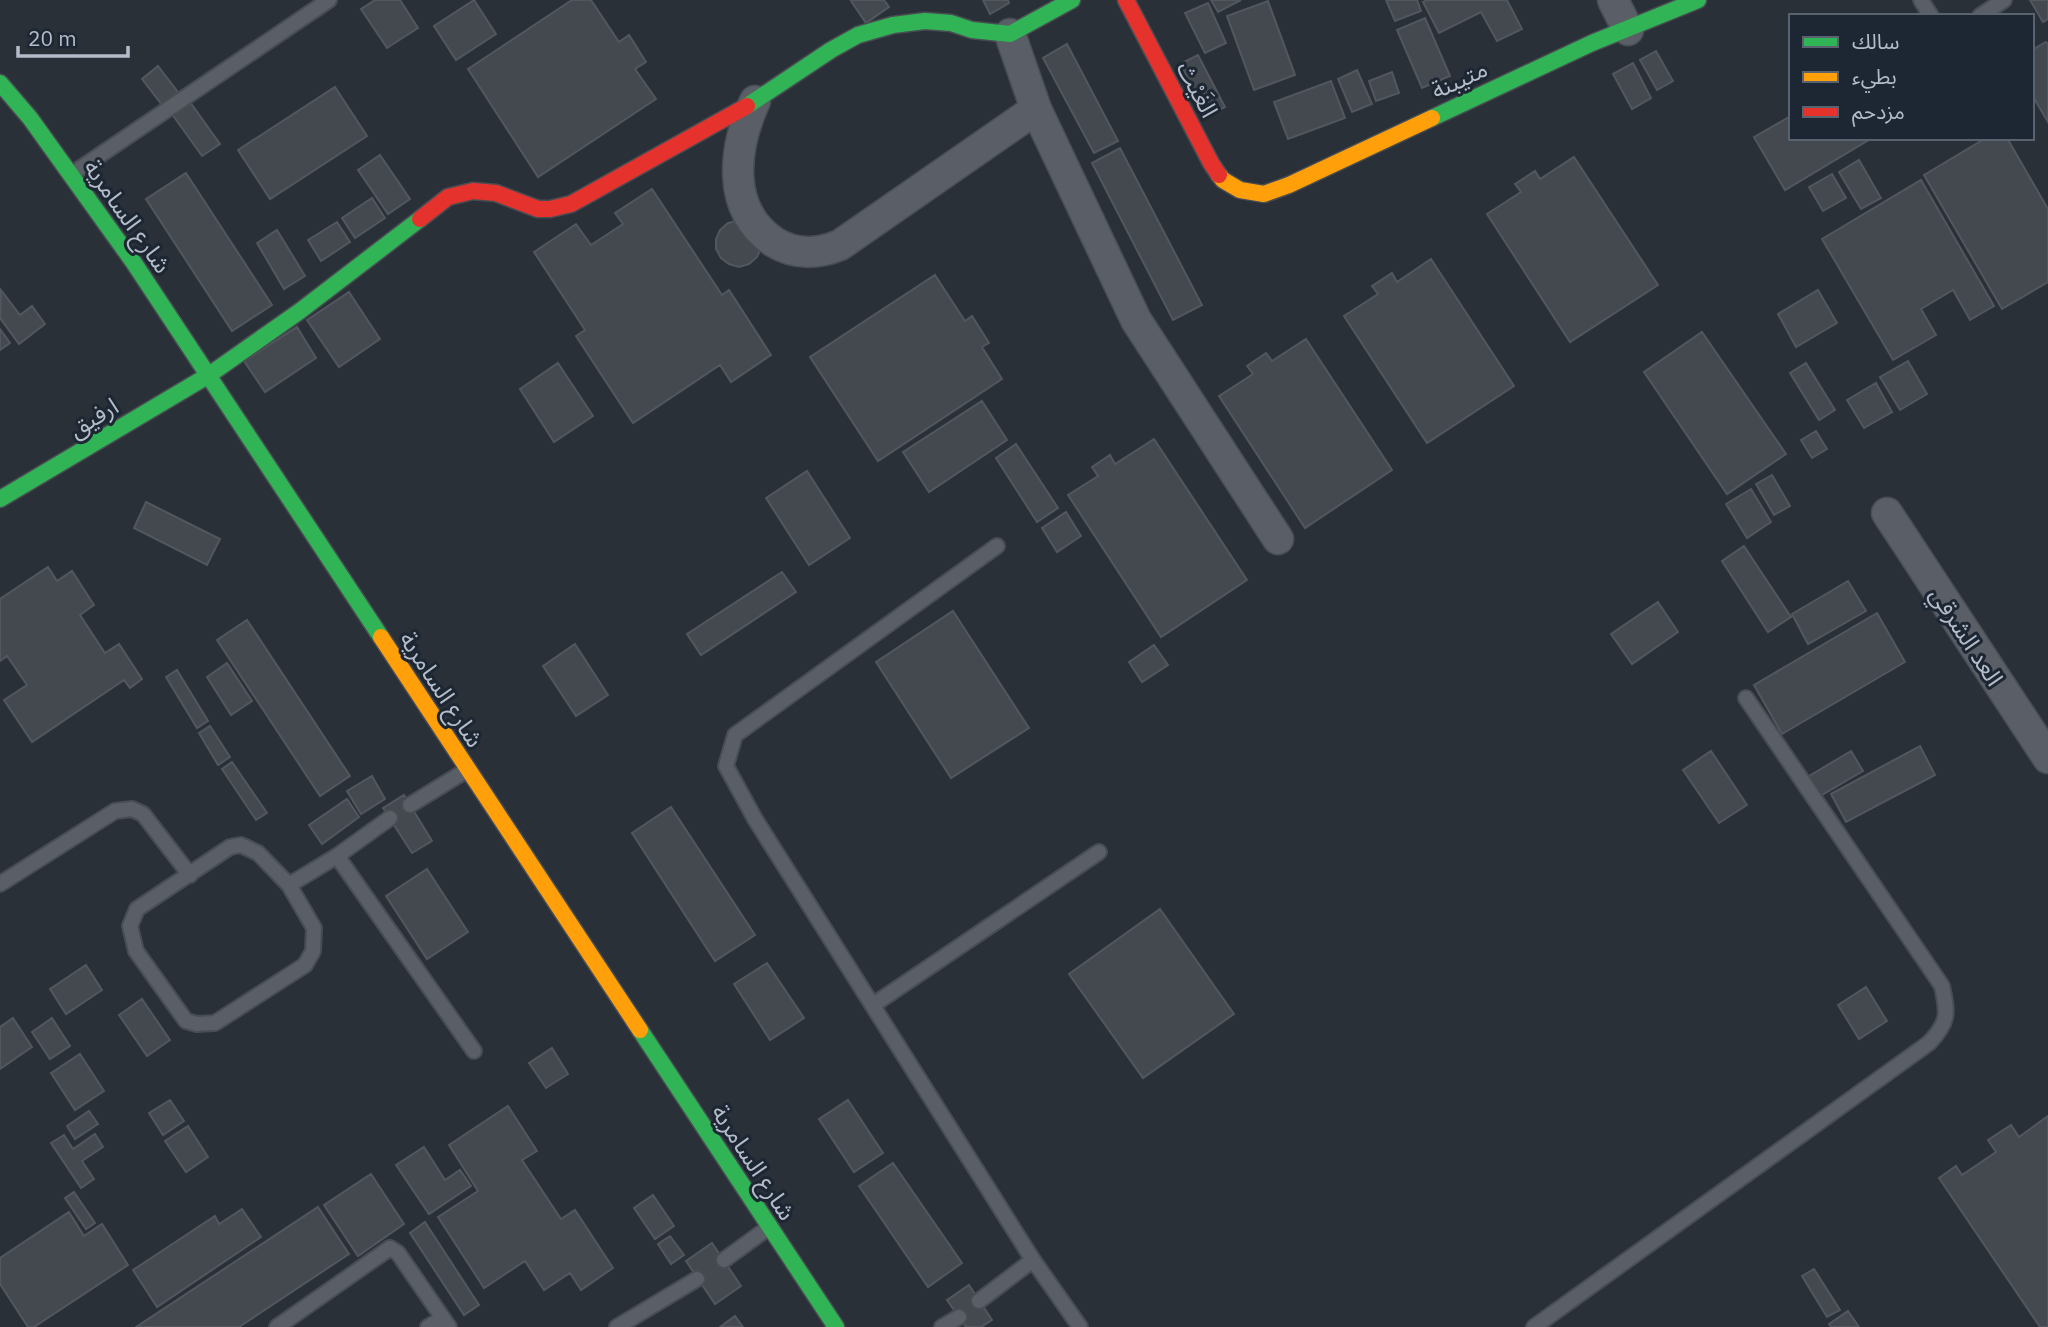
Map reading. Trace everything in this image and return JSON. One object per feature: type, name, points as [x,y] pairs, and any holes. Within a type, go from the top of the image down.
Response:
[{"type":"street","points":[[1072,0],[1010,34],[1036,109],[1136,320],[1278,539]]},
{"type":"street","name":"الغَيْث","points":[[1126,0],[1211,163],[1223,180],[1240,190]]},
{"type":"street","points":[[1613,0],[1628,30]]},
{"type":"street","name":"متيبنة","points":[[1240,190],[1264,194],[1289,185],[1592,43],[1698,0]]},
{"type":"street","name":"ارفيق","points":[[0,499],[209,375],[300,311],[448,197],[478,189],[493,191],[537,209],[571,204],[755,101],[858,35],[893,25],[925,21],[1010,34]]},
{"type":"street","name":"شارع السامرية","points":[[0,83],[30,118],[134,262],[836,1327]]},
{"type":"street","points":[[755,101],[745,122],[739,145],[740,193],[748,216],[761,234],[780,246],[802,252],[824,251],[841,244],[1036,109]]},
{"type":"street","name":"العد الشرقي","points":[[1887,513],[2048,758]]},
{"type":"lane","points":[[70,175],[328,0]]},
{"type":"lane","points":[[1983,14],[2004,0]]},
{"type":"lane","points":[[998,546],[734,735],[726,766],[755,820],[1033,1260],[1080,1327]]},
{"type":"lane","points":[[1534,1327],[1918,1052],[1941,1030],[1947,1010],[1942,986],[1746,698]]},
{"type":"lane","points":[[410,806],[468,769]]},
{"type":"lane","points":[[0,884],[115,811],[132,809],[143,814],[190,875]]},
{"type":"lane","points":[[289,885],[337,856],[390,818]]},
{"type":"lane","points":[[241,845],[258,853],[289,885],[314,929],[313,951],[305,965],[215,1023],[197,1024],[186,1021],[136,951],[130,926],[137,909],[229,847],[241,845]]},
{"type":"lane","points":[[873,1005],[1099,852]]},
{"type":"lane","points":[[337,856],[474,1051]]},
{"type":"lane","points":[[724,1260],[769,1227]]},
{"type":"lane","points":[[277,1327],[390,1248],[398,1253],[446,1322],[428,1327]]},
{"type":"lane","points":[[979,1301],[1033,1260]]},
{"type":"lane","points":[[617,1327],[697,1279]]},
{"type":"lane","points":[[942,1327],[959,1317]]},
{"type":"building","points":[[375,0],[400,0],[418,28],[387,48],[361,9]]},
{"type":"building","points":[[474,0],[496,34],[456,60],[434,26]]},
{"type":"building","points":[[572,0],[591,0],[619,42],[629,35],[646,62],[635,69],[656,99],[538,177],[468,69]]},
{"type":"building","points":[[884,0],[889,7],[866,23],[851,1]]},
{"type":"building","points":[[983,0],[1008,0],[1009,3],[990,14]]},
{"type":"building","points":[[1211,0],[1241,0],[1218,12]]},
{"type":"building","points":[[1386,0],[1417,0],[1421,11],[1395,21]]},
{"type":"building","points":[[1507,0],[1522,29],[1497,41],[1481,12],[1439,33],[1423,2]]},
{"type":"building","points":[[2030,0],[2048,0],[2048,19],[2043,22]]},
{"type":"building","points":[[1268,1],[1295,75],[1254,90],[1227,16]]},
{"type":"building","points":[[1208,3],[1226,43],[1205,53],[1185,13]]},
{"type":"building","points":[[1425,18],[1450,76],[1422,88],[1397,30]]},
{"type":"building","points":[[2046,42],[2048,44],[2048,122],[2034,98],[2034,49]]},
{"type":"building","points":[[1067,44],[1118,141],[1094,153],[1043,58]]},
{"type":"building","points":[[1656,51],[1673,81],[1657,90],[1640,60]]},
{"type":"building","points":[[1198,55],[1225,107],[1207,116],[1180,64]]},
{"type":"building","points":[[1633,63],[1651,98],[1632,109],[1613,74]]},
{"type":"building","points":[[158,66],[178,92],[162,105],[142,79]]},
{"type":"building","points":[[1357,70],[1372,104],[1352,112],[1338,79]]},
{"type":"building","points":[[1392,72],[1399,93],[1376,101],[1369,81]]},
{"type":"building","points":[[1331,81],[1345,118],[1288,139],[1274,102]]},
{"type":"building","points":[[335,87],[367,136],[270,199],[238,150]]},
{"type":"building","points":[[190,102],[220,144],[202,156],[172,114]]},
{"type":"building","points":[[1789,117],[1789,140],[1869,140],[1785,190],[1754,137]]},
{"type":"building","points":[[1983,140],[2008,140],[2048,209],[2048,282],[2002,309],[1924,175]]},
{"type":"building","points":[[1120,148],[1202,305],[1173,320],[1092,163]]},
{"type":"building","points":[[380,155],[410,199],[388,214],[358,170]]},
{"type":"building","points":[[1574,157],[1658,285],[1570,342],[1487,214],[1521,192],[1515,184],[1535,171],[1540,179]]},
{"type":"building","points":[[1859,160],[1881,198],[1861,209],[1839,172]]},
{"type":"building","points":[[186,173],[272,305],[232,331],[146,199]]},
{"type":"building","points":[[1832,174],[1846,198],[1823,211],[1809,187]]},
{"type":"building","points":[[1921,180],[1994,306],[1970,320],[1953,290],[1921,309],[1936,335],[1893,360],[1822,239]]},
{"type":"building","points":[[652,189],[722,295],[729,290],[771,355],[731,382],[720,365],[633,423],[576,336],[585,330],[534,252],[576,224],[591,245],[623,224],[615,213]]},
{"type":"building","points":[[372,198],[385,218],[355,238],[342,218]]},
{"type":"building","points":[[737,221],[761,248],[757,257],[749,264],[739,267],[721,258],[716,249],[720,230],[728,223]]},
{"type":"building","points":[[337,222],[350,242],[321,261],[308,240]]},
{"type":"building","points":[[277,230],[305,276],[284,289],[257,243]]},
{"type":"building","points":[[1431,259],[1514,386],[1427,443],[1344,316],[1378,294],[1372,286],[1392,273],[1397,282]]},
{"type":"building","points":[[935,275],[965,321],[972,316],[989,343],[982,347],[1002,379],[878,461],[810,357]]},
{"type":"building","points":[[1,290],[20,315],[32,306],[45,324],[19,344],[0,318]]},
{"type":"building","points":[[1818,290],[1837,323],[1796,347],[1778,314]]},
{"type":"building","points":[[349,292],[380,339],[339,367],[307,320]]},
{"type":"building","points":[[297,327],[316,358],[265,392],[244,361]]},
{"type":"building","points":[[0,329],[10,343],[0,350]]},
{"type":"building","points":[[1702,332],[1786,454],[1727,494],[1644,372]]},
{"type":"building","points":[[1306,339],[1392,470],[1305,528],[1219,396],[1253,374],[1247,366],[1266,353],[1272,361]]},
{"type":"building","points":[[1908,361],[1927,394],[1900,410],[1880,377]]},
{"type":"building","points":[[558,363],[593,416],[554,442],[520,389]]},
{"type":"building","points":[[1806,363],[1835,410],[1819,420],[1790,373]]},
{"type":"building","points":[[1876,383],[1892,412],[1864,428],[1847,400]]},
{"type":"building","points":[[982,401],[1007,440],[929,492],[903,452]]},
{"type":"building","points":[[1816,431],[1827,449],[1812,458],[1801,440]]},
{"type":"building","points":[[1154,439],[1247,580],[1161,637],[1068,495],[1098,476],[1092,467],[1110,455],[1115,464]]},
{"type":"building","points":[[1016,444],[1058,508],[1037,522],[996,458]]},
{"type":"building","points":[[807,471],[850,538],[809,565],[766,498]]},
{"type":"building","points":[[1772,475],[1790,506],[1774,515],[1756,484]]},
{"type":"building","points":[[1751,489],[1771,522],[1747,538],[1726,504]]},
{"type":"building","points":[[146,502],[220,539],[207,565],[134,528]]},
{"type":"building","points":[[1066,512],[1081,536],[1057,552],[1042,528]]},
{"type":"building","points":[[1744,546],[1791,617],[1768,632],[1722,561]]},
{"type":"building","points":[[48,567],[57,581],[72,571],[94,605],[80,615],[105,653],[119,644],[142,679],[130,688],[124,680],[32,742],[4,700],[27,685],[7,656],[0,661],[0,599]]},
{"type":"building","points":[[782,572],[796,592],[701,655],[687,634]]},
{"type":"building","points":[[1848,581],[1866,611],[1808,644],[1792,614]]},
{"type":"building","points":[[1658,602],[1678,632],[1632,664],[1611,634]]},
{"type":"building","points":[[953,611],[1029,728],[951,778],[876,662]]},
{"type":"building","points":[[1877,613],[1905,662],[1782,734],[1754,685]]},
{"type":"building","points":[[247,620],[350,776],[320,796],[217,640]]},
{"type":"building","points":[[575,644],[608,695],[576,716],[543,666]]},
{"type":"building","points":[[1154,645],[1168,665],[1142,682],[1129,662]]},
{"type":"building","points":[[227,663],[252,701],[231,715],[207,677]]},
{"type":"building","points":[[177,670],[208,721],[197,728],[166,677]]},
{"type":"building","points":[[210,726],[230,757],[218,765],[199,733]]},
{"type":"building","points":[[1920,746],[1935,775],[1846,822],[1831,794]]},
{"type":"building","points":[[1711,751],[1747,805],[1719,823],[1683,770]]},
{"type":"building","points":[[1851,751],[1863,771],[1820,796],[1809,776]]},
{"type":"building","points":[[232,762],[267,813],[256,820],[222,769]]},
{"type":"building","points":[[372,776],[385,799],[361,814],[347,791]]},
{"type":"building","points":[[404,795],[432,841],[412,853],[383,808]]},
{"type":"building","points":[[347,799],[359,817],[322,844],[309,825]]},
{"type":"building","points":[[671,807],[755,935],[715,961],[632,833]]},
{"type":"building","points":[[427,869],[468,932],[427,959],[386,896]]},
{"type":"building","points":[[1160,909],[1234,1014],[1143,1078],[1069,974]]},
{"type":"building","points":[[767,963],[804,1018],[770,1040],[734,984]]},
{"type":"building","points":[[86,965],[102,990],[66,1014],[50,989]]},
{"type":"building","points":[[1866,987],[1887,1021],[1859,1039],[1838,1005]]},
{"type":"building","points":[[142,999],[170,1040],[147,1056],[119,1015]]},
{"type":"building","points":[[13,1018],[32,1047],[0,1069],[0,1027]]},
{"type":"building","points":[[52,1018],[70,1046],[50,1059],[32,1032]]},
{"type":"building","points":[[552,1048],[568,1074],[546,1088],[529,1063]]},
{"type":"building","points":[[80,1054],[104,1091],[75,1110],[51,1073]]},
{"type":"building","points":[[170,1100],[184,1121],[163,1135],[149,1113]]},
{"type":"building","points":[[848,1100],[883,1153],[854,1172],[819,1119]]},
{"type":"building","points":[[508,1106],[537,1151],[522,1160],[561,1219],[575,1210],[613,1268],[581,1290],[570,1273],[544,1290],[525,1261],[484,1288],[438,1217],[478,1191],[449,1145]]},
{"type":"building","points":[[89,1111],[98,1124],[75,1139],[67,1126]]},
{"type":"building","points":[[2048,1116],[2048,1327],[2040,1327],[1939,1178],[1956,1166],[1962,1175],[1996,1152],[1988,1140],[2011,1125],[2019,1137]]},
{"type":"building","points":[[188,1126],[208,1157],[186,1172],[165,1141]]},
{"type":"building","points":[[95,1134],[103,1147],[82,1161],[94,1179],[81,1188],[51,1143],[64,1135],[73,1149]]},
{"type":"building","points":[[424,1147],[445,1180],[460,1170],[471,1186],[429,1214],[396,1165]]},
{"type":"building","points":[[893,1163],[962,1263],[928,1287],[859,1186]]},
{"type":"building","points":[[371,1174],[404,1224],[358,1256],[324,1205]]},
{"type":"building","points":[[74,1192],[95,1223],[86,1229],[65,1198]]},
{"type":"building","points":[[653,1195],[674,1226],[655,1239],[634,1208]]},
{"type":"building","points":[[318,1207],[349,1254],[239,1327],[136,1327]]},
{"type":"building","points":[[242,1209],[261,1237],[157,1307],[133,1270],[215,1216],[219,1224]]},
{"type":"building","points":[[69,1212],[84,1236],[102,1224],[128,1265],[34,1327],[28,1327],[0,1284],[0,1258]]},
{"type":"building","points":[[425,1222],[479,1305],[464,1315],[410,1233]]},
{"type":"building","points":[[670,1236],[684,1255],[671,1264],[658,1244]]},
{"type":"building","points":[[712,1243],[741,1286],[715,1304],[686,1261]]},
{"type":"building","points":[[1814,1269],[1840,1310],[1827,1317],[1802,1276]]},
{"type":"building","points":[[969,1285],[992,1320],[981,1327],[966,1327],[947,1300]]},
{"type":"building","points":[[1848,1311],[1859,1327],[1831,1327],[1829,1324]]},
{"type":"building","points":[[735,1316],[743,1327],[720,1327]]},
{"type":"traffic: fast","points":[[747,106],[858,35],[893,25],[925,21],[1010,34],[1072,0]]},
{"type":"traffic: fast","points":[[1432,118],[1592,43],[1698,0]]},
{"type":"traffic: fast","points":[[0,83],[30,118],[134,263],[381,637]]},
{"type":"traffic: fast","points":[[0,499],[209,375],[300,311],[420,219]]},
{"type":"traffic: fast","points":[[640,1030],[836,1327]]},
{"type":"traffic: slow","points":[[1219,175],[1240,190],[1264,194],[1289,185],[1432,118]]},
{"type":"traffic: slow","points":[[381,637],[640,1030]]},
{"type":"traffic: jam","points":[[1126,0],[1219,175]]},
{"type":"traffic: jam","points":[[420,219],[448,197],[473,191],[496,193],[538,209],[571,204],[747,106]]}]
